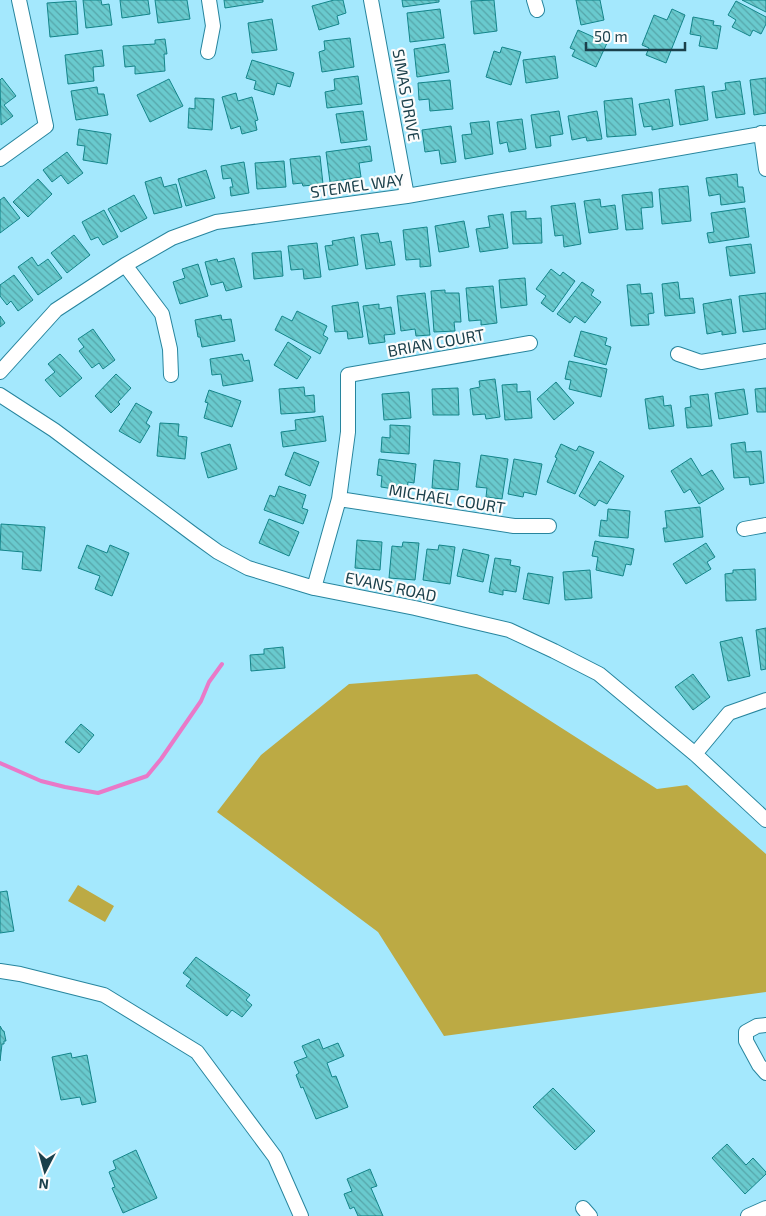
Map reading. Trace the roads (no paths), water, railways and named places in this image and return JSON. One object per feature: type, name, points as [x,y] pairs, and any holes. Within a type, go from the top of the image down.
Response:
[{"type":"street","points":[[0,159],[46,126],[19,0]]},
{"type":"street","points":[[208,0],[213,26],[208,52]]},
{"type":"street","name":"SIMAS DRIVE","points":[[371,0],[407,196]]},
{"type":"street","points":[[764,133],[766,169]]},
{"type":"street","name":"STEMEL WAY","points":[[0,372],[56,310],[125,265],[172,238],[216,222],[407,196],[764,133]]},
{"type":"street","points":[[125,265],[162,314],[170,349],[171,375]]},
{"type":"street","name":"BRIAN COURT","points":[[339,499],[348,432],[348,375],[530,343]]},
{"type":"street","points":[[678,354],[701,362],[766,351]]},
{"type":"street","name":"EVANS ROAD","points":[[0,395],[54,430],[124,484],[218,552],[248,568],[314,588],[415,608],[509,630],[554,650],[599,674],[695,754],[766,820]]},
{"type":"street","points":[[314,588],[339,499]]},
{"type":"street","name":"MICHAEL COURT","points":[[339,499],[514,526],[549,526]]},
{"type":"street","points":[[744,529],[766,525]]},
{"type":"street","points":[[695,754],[729,712],[766,700]]},
{"type":"street","points":[[0,971],[20,974],[104,995],[197,1052],[275,1157],[302,1216]]},
{"type":"street","points":[[766,1026],[757,1026],[746,1032],[746,1040],[759,1065],[766,1073]]},
{"type":"street","points":[[748,1216],[766,1208]]},
{"type":"waterway","points":[[0,763],[41,781],[98,793],[147,776],[201,701],[209,682],[222,664]]}]
